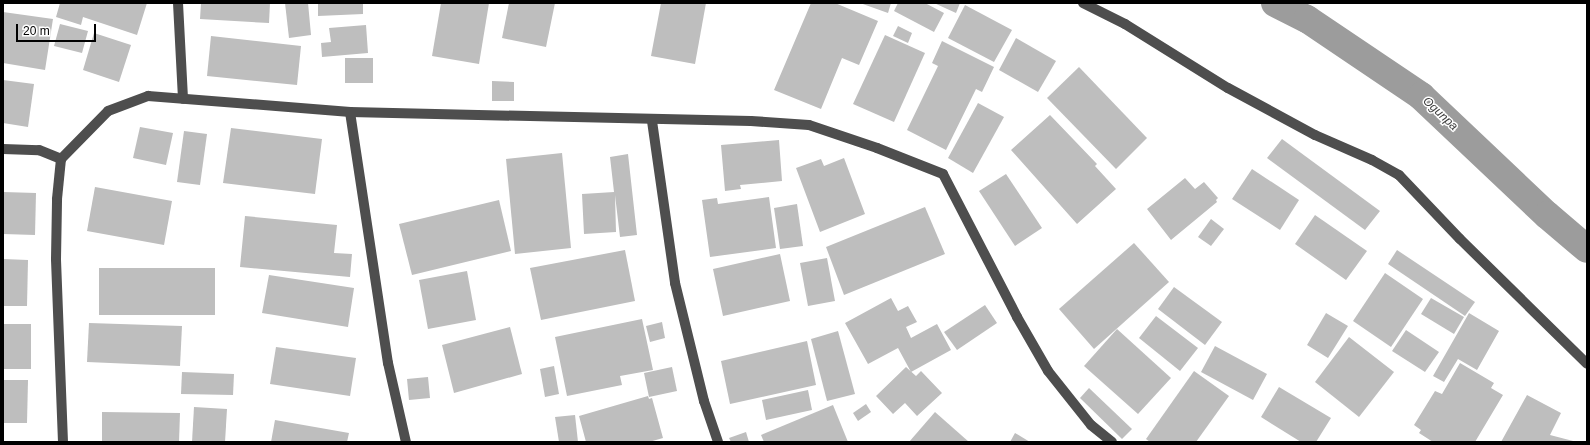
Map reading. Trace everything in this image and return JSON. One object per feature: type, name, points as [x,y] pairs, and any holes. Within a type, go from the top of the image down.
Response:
[{"type":"street","points":[[178,3],[183,99]]},
{"type":"street","points":[[1083,3],[1125,24],[1228,88],[1295,124],[1372,160],[1399,175],[1587,364]]},
{"type":"street","points":[[63,442],[56,260],[56,199],[61,159],[108,110],[148,96],[350,112],[652,120],[751,121],[810,125],[943,174],[1017,317],[1048,371],[1091,425],[1112,442]]},
{"type":"street","points":[[350,112],[388,363],[406,442]]},
{"type":"street","points":[[652,120],[675,283],[704,401],[718,442]]},
{"type":"street","points":[[3,149],[39,150],[61,159]]},
{"type":"building","points":[[60,3],[147,3],[137,35],[83,17],[81,25],[56,17]]},
{"type":"building","points":[[201,3],[270,3],[269,23],[200,19]]},
{"type":"building","points":[[285,3],[308,3],[311,35],[289,38]]},
{"type":"building","points":[[318,3],[363,3],[363,14],[318,16]]},
{"type":"building","points":[[441,3],[489,3],[479,64],[432,56]]},
{"type":"building","points":[[509,3],[555,3],[546,47],[502,38]]},
{"type":"building","points":[[661,3],[706,3],[695,64],[651,56]]},
{"type":"building","points":[[811,3],[835,3],[878,21],[859,65],[842,58],[821,109],[774,90]]},
{"type":"building","points":[[860,3],[891,3],[888,13]]},
{"type":"building","points":[[898,3],[925,3],[944,13],[934,32],[894,11]]},
{"type":"building","points":[[934,3],[960,3],[956,13]]},
{"type":"building","points":[[965,5],[1012,30],[994,62],[948,38]]},
{"type":"building","points":[[3,12],[53,19],[45,70],[3,63]]},
{"type":"building","points":[[60,24],[88,31],[82,53],[54,46]]},
{"type":"building","points":[[366,25],[368,53],[322,57],[321,43],[331,42],[329,28]]},
{"type":"building","points":[[898,26],[912,33],[908,43],[893,36]]},
{"type":"building","points":[[94,33],[131,45],[119,82],[83,70]]},
{"type":"building","points":[[885,35],[925,53],[894,122],[853,104]]},
{"type":"building","points":[[211,36],[301,46],[297,85],[207,76]]},
{"type":"building","points":[[1016,38],[1056,61],[1038,92],[999,70]]},
{"type":"building","points":[[942,41],[994,67],[982,92],[976,89],[946,150],[907,130],[938,66],[932,63]]},
{"type":"building","points":[[345,58],[373,58],[373,83],[345,83]]},
{"type":"building","points":[[1079,67],[1147,138],[1116,169],[1047,98]]},
{"type":"building","points":[[3,80],[34,84],[28,127],[3,123]]},
{"type":"building","points":[[492,81],[514,82],[514,101],[492,101]]},
{"type":"building","points":[[978,103],[1004,117],[973,173],[948,158]]},
{"type":"building","points":[[1050,115],[1097,164],[1095,166],[1116,189],[1077,224],[1011,150]]},
{"type":"building","points":[[140,127],[173,133],[166,165],[133,158]]},
{"type":"building","points":[[231,128],[322,139],[315,194],[223,183]]},
{"type":"building","points":[[184,131],[207,134],[200,185],[177,182]]},
{"type":"building","points":[[1282,139],[1380,211],[1365,230],[1267,158]]},
{"type":"building","points":[[779,140],[782,181],[740,185],[741,189],[725,191],[721,145]]},
{"type":"building","points":[[562,153],[571,248],[515,254],[506,159]]},
{"type":"building","points":[[628,154],[637,235],[620,237],[615,195],[616,232],[584,234],[582,194],[614,192],[610,157]]},
{"type":"building","points":[[844,158],[865,214],[820,232],[796,168],[821,159],[824,166]]},
{"type":"building","points":[[1252,169],[1299,200],[1280,230],[1232,199]]},
{"type":"building","points":[[1006,174],[1042,228],[1015,246],[979,191]]},
{"type":"building","points":[[1185,178],[1195,189],[1204,182],[1218,198],[1216,200],[1217,202],[1171,240],[1147,209]]},
{"type":"building","points":[[95,187],[172,201],[164,245],[87,231]]},
{"type":"building","points":[[3,192],[36,193],[35,235],[3,234]]},
{"type":"building","points":[[769,197],[776,248],[710,257],[702,200],[717,198],[718,204]]},
{"type":"building","points":[[499,200],[511,251],[412,275],[399,224]]},
{"type":"building","points":[[797,204],[803,246],[780,249],[774,208]]},
{"type":"building","points":[[925,207],[945,254],[844,295],[826,247]]},
{"type":"building","points":[[1315,215],[1367,251],[1346,280],[1295,244]]},
{"type":"building","points":[[245,216],[337,225],[334,253],[352,254],[350,277],[240,267]]},
{"type":"building","points":[[1211,219],[1224,229],[1211,246],[1198,237]]},
{"type":"building","points":[[1134,243],[1169,282],[1094,349],[1059,309]]},
{"type":"building","points":[[625,250],[635,301],[541,320],[530,268]]},
{"type":"building","points":[[1397,250],[1475,302],[1465,316],[1388,264]]},
{"type":"building","points":[[780,254],[790,301],[723,316],[713,269]]},
{"type":"building","points":[[827,258],[835,301],[808,306],[800,263]]},
{"type":"building","points":[[3,259],[28,260],[27,306],[3,306]]},
{"type":"building","points":[[99,268],[215,268],[215,315],[99,315]]},
{"type":"building","points":[[467,271],[476,320],[428,329],[419,280]]},
{"type":"building","points":[[1385,273],[1423,299],[1391,347],[1353,321]]},
{"type":"building","points":[[269,275],[354,288],[348,327],[262,313]]},
{"type":"building","points":[[1174,287],[1222,322],[1205,345],[1158,309]]},
{"type":"building","points":[[891,298],[898,311],[908,306],[917,322],[906,327],[911,338],[937,324],[951,350],[911,372],[898,348],[868,364],[845,323]]},
{"type":"building","points":[[1431,298],[1464,317],[1454,334],[1421,314]]},
{"type":"building","points":[[985,305],[997,323],[957,350],[944,332]]},
{"type":"building","points":[[1326,313],[1348,326],[1328,358],[1307,345]]},
{"type":"building","points":[[1469,313],[1499,331],[1477,370],[1458,359],[1444,382],[1433,376]]},
{"type":"building","points":[[1156,316],[1198,348],[1180,371],[1139,338]]},
{"type":"building","points":[[642,319],[653,370],[620,376],[622,385],[567,396],[555,337]]},
{"type":"building","points":[[662,322],[665,338],[650,342],[646,326]]},
{"type":"building","points":[[89,323],[182,326],[180,366],[87,362]]},
{"type":"building","points":[[3,324],[31,324],[31,369],[3,369]]},
{"type":"building","points":[[510,327],[522,374],[454,393],[442,345]]},
{"type":"building","points":[[1117,329],[1171,378],[1138,414],[1084,366]]},
{"type":"building","points":[[1406,330],[1439,352],[1425,372],[1392,351]]},
{"type":"building","points":[[838,331],[855,394],[827,401],[811,339]]},
{"type":"building","points":[[1349,337],[1394,372],[1359,417],[1315,382]]},
{"type":"building","points":[[807,341],[816,385],[730,404],[721,361]]},
{"type":"building","points":[[1215,346],[1267,374],[1253,400],[1201,372]]},
{"type":"building","points":[[276,347],[356,358],[350,396],[270,384]]},
{"type":"building","points":[[1460,363],[1494,383],[1491,388],[1503,395],[1475,442],[1433,442],[1419,433],[1421,430],[1414,425],[1435,391],[1442,394]]},
{"type":"building","points":[[554,366],[559,394],[545,397],[540,369]]},
{"type":"building","points":[[672,367],[677,391],[649,397],[644,373]]},
{"type":"building","points":[[906,367],[916,376],[921,371],[942,393],[917,416],[905,403],[893,414],[876,396]]},
{"type":"building","points":[[1194,371],[1229,396],[1196,442],[1150,442],[1146,439]]},
{"type":"building","points":[[182,372],[234,374],[233,395],[181,394]]},
{"type":"building","points":[[428,377],[430,398],[409,400],[407,379]]},
{"type":"building","points":[[3,380],[28,380],[27,423],[3,423]]},
{"type":"building","points":[[1279,387],[1331,418],[1316,442],[1301,442],[1261,417]]},
{"type":"building","points":[[1089,388],[1132,429],[1122,439],[1080,398]]},
{"type":"building","points":[[808,390],[812,410],[766,420],[762,400]]},
{"type":"building","points":[[1527,395],[1561,413],[1550,435],[1577,442],[1501,442]]},
{"type":"building","points":[[648,396],[649,399],[652,398],[663,438],[649,442],[586,442],[579,416]]},
{"type":"building","points":[[866,404],[871,412],[858,421],[853,413]]},
{"type":"building","points":[[833,405],[848,442],[764,442],[761,435]]},
{"type":"building","points":[[194,407],[227,409],[225,442],[192,442]]},
{"type":"building","points":[[102,412],[180,413],[179,442],[102,442]]},
{"type":"building","points":[[935,412],[969,442],[909,442]]},
{"type":"building","points":[[575,415],[578,442],[559,442],[555,417]]},
{"type":"building","points":[[275,420],[349,433],[347,442],[271,442]]},
{"type":"building","points":[[746,432],[749,442],[731,442],[729,438]]},
{"type":"building","points":[[1015,433],[1030,442],[1010,442]]},
{"type":"waterway","name":"Ogunpa","points":[[1275,3],[1307,19],[1421,96],[1547,215],[1587,249]]}]
